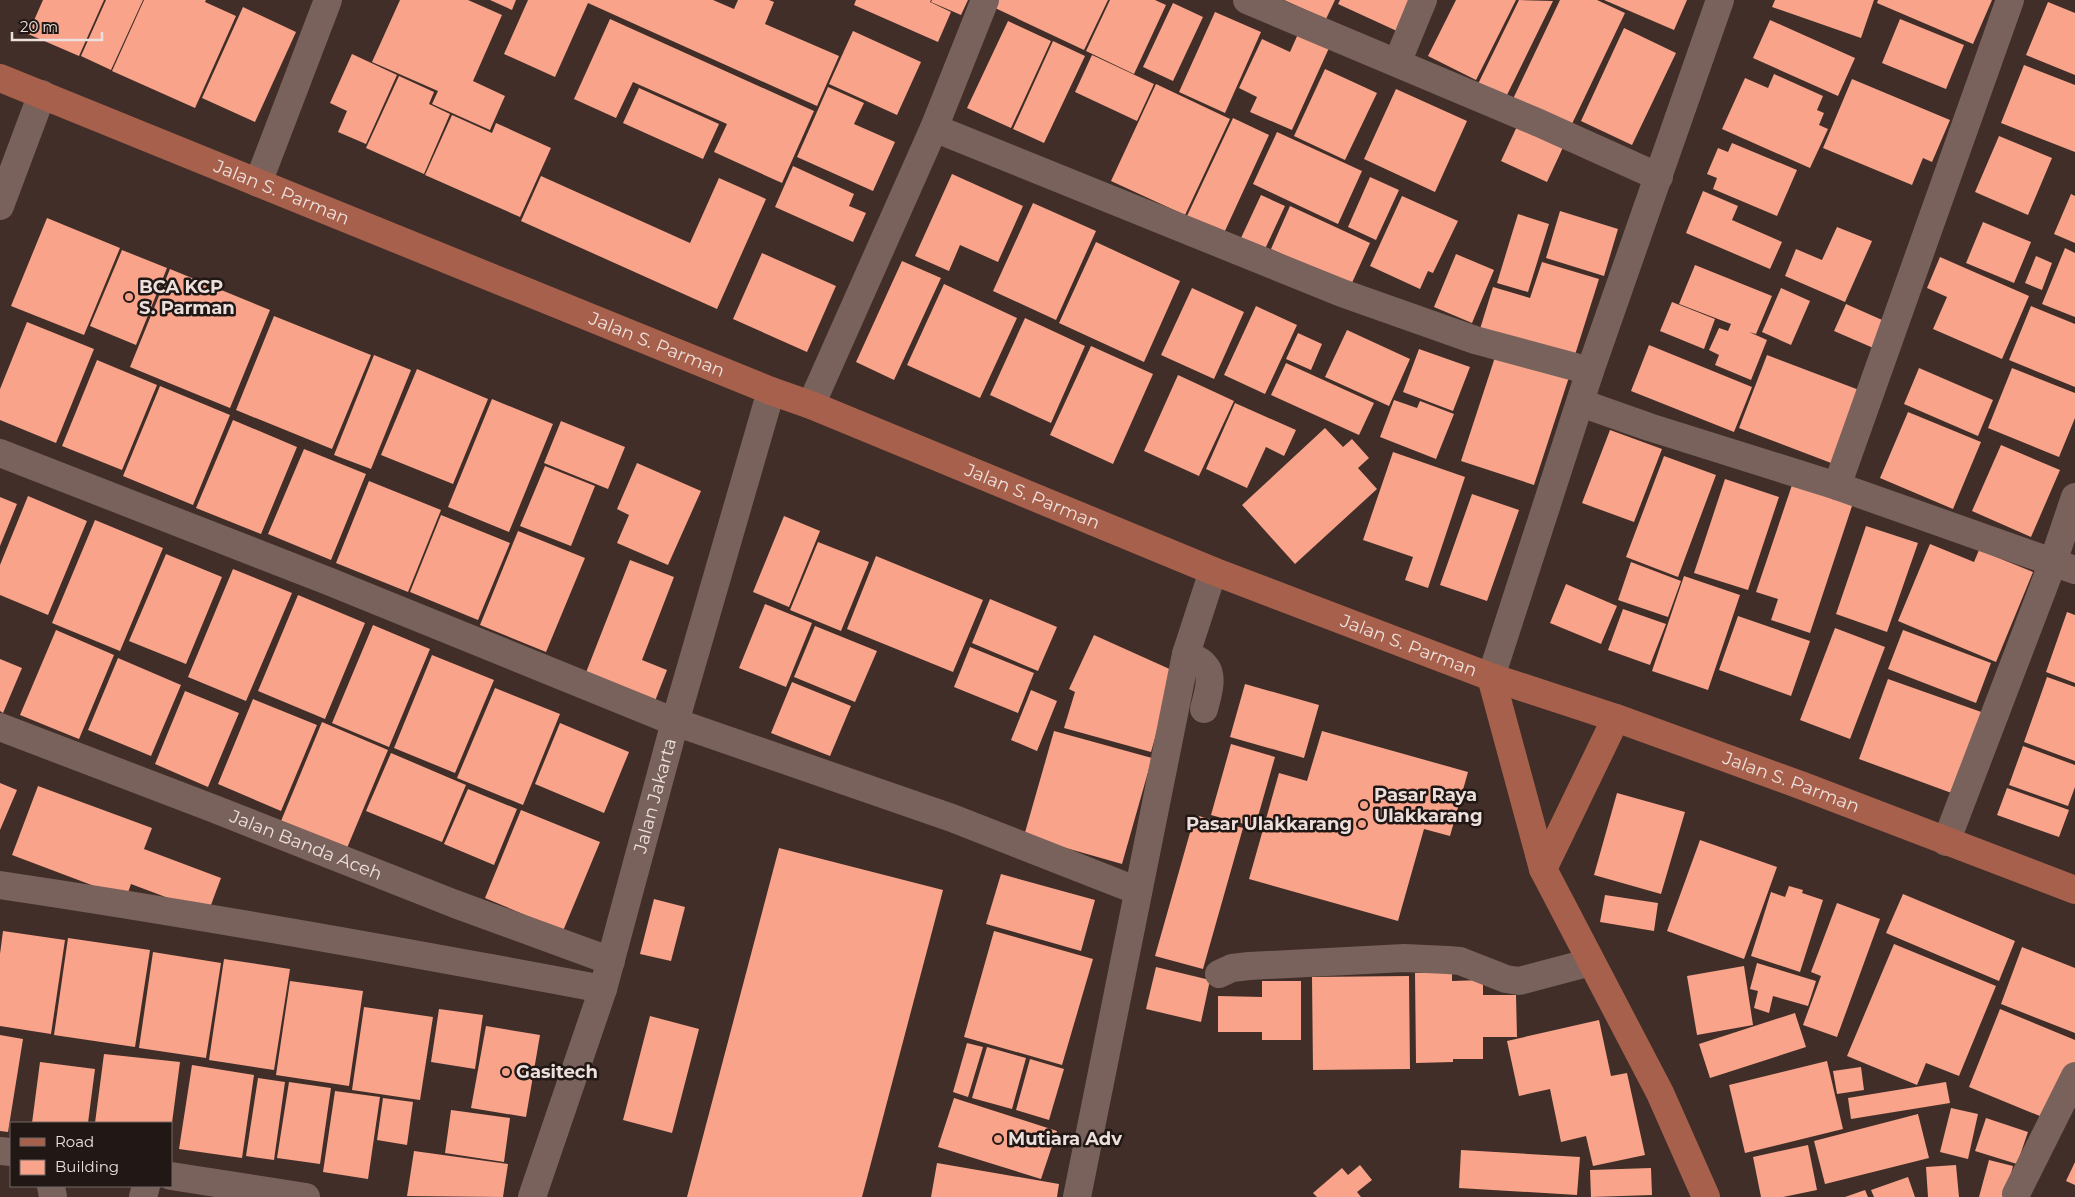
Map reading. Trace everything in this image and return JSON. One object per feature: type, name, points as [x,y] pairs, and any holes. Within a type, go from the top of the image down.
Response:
[{"type":"main road","name":"Jalan S. Parman","points":[[0,78],[771,391],[811,405],[1213,571],[1491,677],[1616,718],[1803,786],[2075,890]]},
{"type":"main road","points":[[1491,677],[1543,869],[1660,1093],[1706,1197]]},
{"type":"main road","points":[[1543,869],[1616,718]]},
{"type":"street","points":[[258,183],[328,0]]},
{"type":"street","points":[[811,405],[934,128],[985,0]]},
{"type":"street","points":[[1247,0],[1539,123],[1659,177]]},
{"type":"street","points":[[1396,63],[1423,0]]},
{"type":"street","points":[[1491,677],[1590,371],[1720,0]]},
{"type":"street","points":[[1837,486],[2010,0]]},
{"type":"street","points":[[0,206],[42,94]]},
{"type":"street","points":[[934,128],[1342,293],[1474,340],[1590,371]]},
{"type":"street","name":"Jalan Jakarta","points":[[532,1197],[603,989],[675,722],[771,391]]},
{"type":"street","points":[[1581,403],[1649,427],[1837,486],[2064,566]]},
{"type":"street","points":[[0,453],[328,581],[675,722],[952,818],[1138,891]]},
{"type":"street","points":[[1946,842],[2064,566],[2075,497]]},
{"type":"street","points":[[1077,1197],[1186,654],[1213,571]]},
{"type":"street","points":[[1186,654],[1204,665],[1209,674],[1204,708]]},
{"type":"street","name":"Jalan Banda Aceh","points":[[0,727],[221,811],[456,904],[611,961]]},
{"type":"street","points":[[0,885],[376,946],[603,989]]},
{"type":"street","points":[[1219,974],[1232,968],[1249,966],[1420,958],[1460,961],[1506,980],[1519,981],[1591,962]]},
{"type":"street","points":[[2016,1194],[2075,1076]]},
{"type":"street","points":[[172,1176],[306,1197]]},
{"type":"building","points":[[43,0],[104,0],[79,56],[28,34]]},
{"type":"building","points":[[106,0],[143,0],[111,70],[81,56]]},
{"type":"building","points":[[144,0],[206,0],[205,2],[236,16],[195,108],[112,71]]},
{"type":"building","points":[[400,0],[468,0],[502,15],[473,81],[505,96],[490,130],[432,104],[438,91],[372,62]]},
{"type":"building","points":[[490,0],[516,0],[512,10]]},
{"type":"building","points":[[528,0],[713,0],[734,9],[738,0],[769,0],[774,2],[765,24],[839,56],[817,106],[588,3],[555,77],[504,54]]},
{"type":"building","points":[[856,0],[931,0],[930,2],[951,12],[938,42],[854,5]]},
{"type":"building","points":[[932,0],[968,0],[961,15],[931,2]]},
{"type":"building","points":[[999,0],[1108,0],[1084,50],[995,8]]},
{"type":"building","points":[[1110,0],[1155,0],[1166,5],[1134,74],[1086,51]]},
{"type":"building","points":[[1284,0],[1335,0],[1326,19]]},
{"type":"building","points":[[1340,0],[1413,0],[1399,32],[1338,4]]},
{"type":"building","points":[[1456,0],[1516,0],[1476,80],[1428,56]]},
{"type":"building","points":[[1519,0],[1553,1],[1506,97],[1478,84]]},
{"type":"building","points":[[1560,0],[1597,0],[1625,13],[1570,128],[1512,101]]},
{"type":"building","points":[[1604,0],[1687,0],[1674,30]]},
{"type":"building","points":[[1775,0],[1874,0],[1861,38],[1772,7]]},
{"type":"building","points":[[1878,0],[1992,0],[1973,44],[1877,3]]},
{"type":"building","points":[[2048,2],[2075,13],[2075,75],[2026,55]]},
{"type":"building","points":[[1173,3],[1203,17],[1173,81],[1143,67]]},
{"type":"building","points":[[243,7],[296,32],[255,122],[202,98]]},
{"type":"building","points":[[1215,12],[1261,32],[1225,113],[1179,92]]},
{"type":"building","points":[[610,19],[814,111],[782,183],[714,152],[727,124],[633,82],[616,118],[574,99]]},
{"type":"building","points":[[1900,19],[1964,45],[1946,89],[1882,63]]},
{"type":"building","points":[[1770,20],[1855,58],[1838,96],[1753,58]]},
{"type":"building","points":[[1008,21],[1051,41],[1011,128],[967,108]]},
{"type":"building","points":[[1624,28],[1676,53],[1632,145],[1581,121]]},
{"type":"building","points":[[853,31],[921,62],[897,115],[829,84]]},
{"type":"building","points":[[1298,34],[1329,48],[1292,130],[1250,112],[1257,97],[1239,88],[1262,39],[1290,52]]},
{"type":"building","points":[[1053,41],[1085,56],[1044,143],[1013,129]]},
{"type":"building","points":[[352,54],[397,75],[366,144],[338,132],[347,111],[330,103]]},
{"type":"building","points":[[1092,55],[1154,84],[1137,121],[1075,92]]},
{"type":"building","points":[[2024,65],[2075,85],[2075,152],[2001,123]]},
{"type":"building","points":[[1325,69],[1377,93],[1345,160],[1294,136]]},
{"type":"building","points":[[1774,74],[1823,96],[1817,110],[1824,113],[1819,125],[1828,129],[1810,168],[1722,129],[1745,78],[1768,88]]},
{"type":"building","points":[[399,76],[434,92],[429,104],[450,114],[424,174],[366,148]]},
{"type":"building","points":[[1852,79],[1950,120],[1932,162],[1923,158],[1912,185],[1823,148]]},
{"type":"building","points":[[1156,84],[1230,119],[1185,215],[1111,181]]},
{"type":"building","points":[[828,87],[864,103],[854,124],[895,142],[873,191],[797,157]]},
{"type":"building","points":[[639,88],[719,124],[703,159],[623,123]]},
{"type":"building","points":[[1396,89],[1467,121],[1435,192],[1364,159]]},
{"type":"building","points":[[452,115],[492,133],[496,123],[551,148],[520,217],[425,175]]},
{"type":"building","points":[[1233,118],[1269,135],[1224,233],[1187,216]]},
{"type":"building","points":[[1519,122],[1565,143],[1547,182],[1501,161]]},
{"type":"building","points":[[1277,132],[1362,171],[1338,224],[1253,184]]},
{"type":"building","points":[[1999,136],[2052,158],[2028,215],[1975,192]]},
{"type":"building","points":[[1732,143],[1797,170],[1777,216],[1713,189],[1717,178],[1707,174],[1718,148],[1728,152]]},
{"type":"building","points":[[793,166],[854,194],[849,206],[866,213],[853,242],[775,207]]},
{"type":"building","points":[[952,174],[1023,206],[998,262],[960,245],[949,271],[915,256]]},
{"type":"building","points":[[541,176],[690,243],[719,178],[766,199],[717,309],[521,221]]},
{"type":"building","points":[[1370,177],[1399,190],[1376,240],[1348,227]]},
{"type":"building","points":[[1703,191],[1738,206],[1732,220],[1782,242],[1770,269],[1686,233]]},
{"type":"building","points":[[2071,194],[2075,196],[2075,243],[2054,234]]},
{"type":"building","points":[[1261,195],[1285,206],[1265,249],[1241,238]]},
{"type":"building","points":[[1402,196],[1458,221],[1433,273],[1428,271],[1420,289],[1370,266]]},
{"type":"building","points":[[1033,203],[1096,231],[1056,320],[993,291]]},
{"type":"building","points":[[1290,206],[1370,243],[1351,285],[1271,249]]},
{"type":"building","points":[[1560,211],[1618,229],[1604,276],[1546,258]]},
{"type":"building","points":[[1518,214],[1549,224],[1528,292],[1497,283]]},
{"type":"building","points":[[47,218],[120,248],[84,335],[11,306]]},
{"type":"building","points":[[1983,222],[2031,242],[2014,283],[1966,263]]},
{"type":"building","points":[[1837,227],[1872,241],[1845,302],[1785,276],[1796,249],[1822,260]]},
{"type":"building","points":[[1096,242],[1180,281],[1144,362],[1059,323]]},
{"type":"building","points":[[2065,248],[2075,253],[2075,317],[2042,304]]},
{"type":"building","name":"BCA KCP S. Parman","points":[[122,250],[167,268],[136,345],[90,326]]},
{"type":"building","points":[[762,253],[836,286],[807,352],[733,319]]},
{"type":"building","points":[[1456,254],[1494,270],[1472,323],[1434,307]]},
{"type":"building","points":[[2036,256],[2052,263],[2042,290],[2025,283]]},
{"type":"building","points":[[1940,257],[2029,296],[2002,359],[1933,329],[1947,297],[1927,288]]},
{"type":"building","points":[[902,261],[941,278],[894,380],[856,362]]},
{"type":"building","points":[[1542,262],[1599,279],[1574,358],[1480,329],[1493,287],[1530,298]]},
{"type":"building","points":[[1695,265],[1772,296],[1756,334],[1749,332],[1767,340],[1751,380],[1715,365],[1719,355],[1709,350],[1719,328],[1728,331],[1731,324],[1679,304]]},
{"type":"building","points":[[170,269],[270,310],[230,408],[130,367]]},
{"type":"building","points":[[944,284],[1017,318],[980,398],[907,365]]},
{"type":"building","points":[[1192,288],[1244,312],[1214,379],[1161,355]]},
{"type":"building","points":[[1781,288],[1810,301],[1791,345],[1762,332]]},
{"type":"building","points":[[1672,302],[1715,319],[1704,349],[1660,331]]},
{"type":"building","points":[[1846,304],[1889,323],[1878,350],[1834,331]]},
{"type":"building","points":[[1256,306],[1297,325],[1265,394],[1224,375]]},
{"type":"building","points":[[2031,306],[2075,324],[2075,387],[2009,360]]},
{"type":"building","points":[[274,316],[371,355],[332,449],[236,410]]},
{"type":"building","points":[[1025,318],[1085,346],[1051,423],[990,395]]},
{"type":"building","points":[[27,322],[94,349],[56,443],[0,420],[0,389]]},
{"type":"building","points":[[1347,330],[1410,359],[1389,406],[1325,377]]},
{"type":"building","points":[[1298,333],[1322,344],[1311,370],[1286,359]]},
{"type":"building","points":[[1649,345],[1752,387],[1734,432],[1631,391]]},
{"type":"building","points":[[1091,346],[1153,374],[1113,464],[1050,435]]},
{"type":"building","points":[[1419,349],[1470,367],[1453,411],[1403,392]]},
{"type":"building","points":[[1497,351],[1570,374],[1534,485],[1461,461]]},
{"type":"building","points":[[374,355],[411,370],[371,469],[334,455]]},
{"type":"building","points":[[1767,355],[1867,393],[1839,466],[1739,428]]},
{"type":"building","points":[[97,360],[157,385],[122,470],[62,446]]},
{"type":"building","points":[[1286,363],[1374,403],[1359,435],[1271,395]]},
{"type":"building","points":[[1919,368],[1993,400],[1978,436],[1904,404]]},
{"type":"building","points":[[2012,368],[2075,393],[2075,418],[2059,457],[1988,428]]},
{"type":"building","points":[[417,369],[488,399],[453,484],[381,455]]},
{"type":"building","points":[[1178,375],[1234,401],[1199,476],[1144,451]]},
{"type":"building","points":[[160,386],[230,415],[193,505],[123,476]]},
{"type":"building","points":[[492,399],[553,424],[509,532],[448,507]]},
{"type":"building","points":[[1394,400],[1417,408],[1420,401],[1454,414],[1436,459],[1380,437]]},
{"type":"building","points":[[1235,403],[1296,430],[1284,456],[1266,447],[1247,488],[1206,469]]},
{"type":"building","points":[[1908,412],[1981,442],[1953,509],[1880,478]]},
{"type":"building","points":[[233,420],[297,447],[261,534],[196,508]]},
{"type":"building","points":[[561,421],[625,447],[608,489],[544,463]]},
{"type":"building","points":[[1325,428],[1343,447],[1352,439],[1369,458],[1358,468],[1377,489],[1295,564],[1242,505]]},
{"type":"building","points":[[1610,430],[1662,449],[1634,522],[1582,503]]},
{"type":"building","points":[[2001,445],[2060,470],[2031,537],[1972,511]]},
{"type":"building","points":[[304,449],[366,474],[331,560],[268,534]]},
{"type":"building","points":[[1393,452],[1465,477],[1428,588],[1405,580],[1413,557],[1363,540]]},
{"type":"building","points":[[1664,456],[1716,475],[1678,577],[1626,557]]},
{"type":"building","points":[[637,463],[701,491],[668,565],[617,543],[629,515],[617,509]]},
{"type":"building","points":[[545,466],[595,486],[571,546],[520,526]]},
{"type":"building","points":[[1725,479],[1779,497],[1748,590],[1694,573]]},
{"type":"building","points":[[369,481],[441,510],[408,592],[336,563]]},
{"type":"building","points":[[1793,482],[1854,500],[1810,633],[1771,620],[1778,599],[1756,592]]},
{"type":"building","points":[[1472,494],[1519,510],[1487,601],[1440,585]]},
{"type":"building","points":[[28,496],[87,521],[48,615],[0,595],[0,565]]},
{"type":"building","points":[[0,497],[17,504],[0,546]]},
{"type":"building","points":[[441,515],[510,543],[478,620],[410,592]]},
{"type":"building","points":[[784,516],[820,531],[789,607],[753,592]]},
{"type":"building","points":[[95,520],[163,548],[120,651],[52,623]]},
{"type":"building","points":[[1866,526],[1918,543],[1887,632],[1836,614]]},
{"type":"building","points":[[518,531],[585,558],[546,652],[480,625]]},
{"type":"building","points":[[818,542],[869,562],[841,631],[790,610]]},
{"type":"building","points":[[1930,544],[1974,562],[1979,550],[2033,572],[1996,662],[1898,621]]},
{"type":"building","points":[[166,554],[222,577],[186,664],[129,641]]},
{"type":"building","points":[[876,556],[983,600],[953,672],[847,629]]},
{"type":"building","points":[[630,560],[674,577],[642,660],[667,670],[655,701],[585,675]]},
{"type":"building","points":[[1631,562],[1681,581],[1668,617],[1618,600]]},
{"type":"building","points":[[233,569],[292,593],[246,701],[188,677]]},
{"type":"building","points":[[1684,576],[1740,595],[1708,690],[1652,671]]},
{"type":"building","points":[[1566,584],[1617,606],[1601,644],[1550,623]]},
{"type":"building","points":[[298,595],[365,623],[325,719],[258,691]]},
{"type":"building","points":[[990,599],[1057,627],[1038,671],[972,643]]},
{"type":"building","points":[[765,604],[812,623],[786,687],[739,668]]},
{"type":"building","points":[[1623,609],[1666,624],[1650,665],[1608,650]]},
{"type":"building","points":[[2067,612],[2075,615],[2075,683],[2046,672]]},
{"type":"building","points":[[1738,616],[1810,641],[1791,696],[1719,670]]},
{"type":"building","points":[[373,625],[430,649],[389,747],[332,723]]},
{"type":"building","points":[[815,626],[877,651],[855,702],[794,677]]},
{"type":"building","points":[[1835,628],[1885,647],[1850,739],[1800,720]]},
{"type":"building","points":[[56,630],[114,655],[79,739],[20,715]]},
{"type":"building","points":[[1903,630],[1991,663],[1976,703],[1888,669]]},
{"type":"building","points":[[1094,635],[1174,671],[1151,752],[1064,728],[1075,692],[1069,689]]},
{"type":"building","points":[[970,647],[1034,673],[1018,713],[954,687]]},
{"type":"building","points":[[432,655],[494,680],[455,773],[394,748]]},
{"type":"building","points":[[118,658],[181,685],[151,756],[88,730]]},
{"type":"building","points":[[0,659],[22,668],[3,713],[0,711]]},
{"type":"building","points":[[2047,677],[2075,687],[2075,761],[2024,742]]},
{"type":"building","points":[[1888,679],[1987,714],[1957,795],[1859,759]]},
{"type":"building","points":[[792,682],[851,706],[830,756],[771,733]]},
{"type":"building","points":[[1245,684],[1319,705],[1304,758],[1230,737]]},
{"type":"building","points":[[495,688],[560,714],[523,805],[457,778]]},
{"type":"building","points":[[1031,690],[1057,701],[1037,751],[1011,740]]},
{"type":"building","points":[[185,691],[239,713],[208,787],[155,764]]},
{"type":"building","points":[[253,699],[317,725],[281,811],[218,784]]},
{"type":"building","points":[[322,722],[388,750],[347,848],[281,821]]},
{"type":"building","points":[[560,723],[629,752],[604,813],[535,784]]},
{"type":"building","points":[[1054,731],[1152,758],[1122,864],[1024,836]]},
{"type":"building","name":"Pasar Raya Ulakkarang","points":[[1322,731],[1468,772],[1450,836],[1424,829],[1398,921],[1249,879],[1279,773],[1307,781]]},
{"type":"building","points":[[1231,744],[1275,757],[1255,827],[1211,815]]},
{"type":"building","points":[[2023,746],[2075,765],[2075,787],[2068,806],[2009,785]]},
{"type":"building","points":[[391,753],[466,785],[442,842],[366,811]]},
{"type":"building","points":[[0,783],[17,790],[0,830]]},
{"type":"building","points":[[38,786],[152,828],[144,849],[221,878],[208,913],[131,884],[126,898],[12,855]]},
{"type":"building","points":[[2007,788],[2069,810],[2059,837],[1997,815]]},
{"type":"building","points":[[468,789],[517,809],[494,865],[444,844]]},
{"type":"building","points":[[1617,793],[1685,812],[1661,894],[1594,875]]},
{"type":"building","points":[[521,810],[600,842],[563,931],[485,898]]},
{"type":"building","points":[[1195,815],[1243,828],[1203,969],[1155,956]]},
{"type":"building","points":[[1700,840],[1777,867],[1744,959],[1667,931]]},
{"type":"building","points":[[779,848],[943,890],[862,1197],[687,1197]]},
{"type":"building","points":[[1001,874],[1095,900],[1081,951],[986,924]]},
{"type":"building","points":[[1789,886],[1803,890],[1802,893],[1823,900],[1800,972],[1751,956],[1771,892],[1785,897]]},
{"type":"building","points":[[1903,894],[2015,941],[1999,981],[1886,933]]},
{"type":"building","points":[[1605,895],[1658,903],[1654,931],[1600,922]]},
{"type":"building","points":[[654,899],[685,907],[671,961],[640,954]]},
{"type":"building","points":[[1837,903],[1880,919],[1837,1037],[1803,1025],[1821,976],[1811,972]]},
{"type":"building","points":[[3,931],[65,940],[51,1034],[0,1026],[0,954]]},
{"type":"building","points":[[994,931],[1093,959],[1062,1065],[964,1037]]},
{"type":"building","points":[[68,938],[150,950],[135,1047],[54,1035]]},
{"type":"building","points":[[1894,944],[1996,986],[1959,1076],[1926,1063],[1917,1085],[1847,1056]]},
{"type":"building","points":[[2022,947],[2075,968],[2075,1033],[2001,1004]]},
{"type":"building","points":[[153,952],[221,963],[206,1058],[139,1048]]},
{"type":"building","points":[[224,959],[290,969],[274,1070],[209,1060]]},
{"type":"building","points":[[1757,963],[1816,981],[1808,1006],[1773,996],[1769,1013],[1754,1008],[1758,991],[1750,989]]},
{"type":"building","points":[[1744,966],[1753,1025],[1697,1035],[1687,976]]},
{"type":"building","points":[[1156,967],[1210,980],[1201,1022],[1146,1009]]},
{"type":"building","points":[[1452,972],[1452,981],[1483,980],[1483,995],[1516,995],[1517,1037],[1483,1037],[1483,1059],[1453,1059],[1453,1062],[1416,1063],[1415,973]]},
{"type":"building","points":[[1409,976],[1410,1069],[1313,1070],[1312,977]]},
{"type":"building","points":[[290,981],[363,991],[349,1086],[276,1075]]},
{"type":"building","points":[[1262,981],[1301,981],[1301,1040],[1262,1040],[1262,1032],[1218,1032],[1218,996],[1262,997]]},
{"type":"building","points":[[364,1007],[433,1017],[420,1100],[352,1090]]},
{"type":"building","points":[[439,1009],[483,1015],[475,1069],[431,1062]]},
{"type":"building","points":[[2000,1009],[2075,1040],[2075,1065],[2052,1121],[1969,1087]]},
{"type":"building","points":[[1795,1013],[1806,1047],[1710,1078],[1699,1044]]},
{"type":"building","points":[[650,1016],[699,1029],[672,1133],[623,1120]]},
{"type":"building","points":[[1599,1020],[1611,1076],[1627,1073],[1645,1155],[1593,1166],[1586,1136],[1561,1142],[1550,1089],[1519,1096],[1507,1041]]},
{"type":"building","name":"Gasitech","points":[[486,1026],[540,1035],[526,1117],[471,1108]]},
{"type":"building","points":[[0,1035],[23,1039],[8,1132],[0,1131]]},
{"type":"building","points":[[967,1043],[983,1047],[968,1097],[953,1092]]},
{"type":"building","points":[[987,1047],[1026,1058],[1012,1109],[972,1098]]},
{"type":"building","points":[[104,1054],[180,1062],[172,1123],[95,1122]]},
{"type":"building","points":[[1030,1059],[1064,1069],[1049,1120],[1016,1110]]},
{"type":"building","points":[[1827,1061],[1843,1129],[1745,1153],[1729,1085]]},
{"type":"building","points":[[40,1062],[95,1069],[88,1122],[32,1122]]},
{"type":"building","points":[[192,1065],[254,1075],[242,1158],[179,1149]]},
{"type":"building","points":[[1861,1067],[1864,1090],[1837,1094],[1833,1071]]},
{"type":"building","points":[[258,1078],[285,1082],[274,1160],[246,1156]]},
{"type":"building","points":[[289,1082],[331,1088],[320,1164],[277,1158]]},
{"type":"building","points":[[1946,1082],[1950,1103],[1851,1119],[1848,1098]]},
{"type":"building","points":[[335,1091],[380,1097],[368,1179],[323,1172]]},
{"type":"building","points":[[383,1098],[413,1102],[407,1145],[377,1140]]},
{"type":"building","name":"Mutiara Adv","points":[[954,1098],[1057,1131],[1041,1179],[938,1147]]},
{"type":"building","points":[[1951,1108],[1978,1114],[1968,1159],[1940,1152]]},
{"type":"building","points":[[451,1110],[510,1118],[504,1162],[445,1153]]},
{"type":"building","points":[[1918,1114],[1929,1158],[1825,1184],[1814,1141]]},
{"type":"building","points":[[1986,1118],[2028,1132],[2017,1164],[1975,1151]]},
{"type":"building","points":[[1808,1145],[1817,1190],[1783,1197],[1761,1197],[1753,1157]]},
{"type":"building","points":[[1461,1150],[1580,1157],[1577,1195],[1459,1188]]},
{"type":"building","points":[[414,1151],[508,1164],[503,1197],[407,1196]]},
{"type":"building","points":[[1989,1160],[2013,1166],[2005,1197],[1979,1197]]},
{"type":"building","points":[[2075,1162],[2075,1185],[2066,1181]]},
{"type":"building","points":[[937,1163],[1059,1184],[1057,1197],[931,1197]]},
{"type":"building","points":[[1360,1165],[1372,1180],[1357,1192],[1361,1197],[1317,1197],[1313,1193],[1342,1168],[1348,1175]]},
{"type":"building","points":[[1956,1165],[1959,1197],[1928,1197],[1926,1167]]},
{"type":"building","points":[[1651,1168],[1652,1195],[1591,1197],[1590,1170]]},
{"type":"building","points":[[1908,1177],[1915,1197],[1874,1197],[1871,1190]]},
{"type":"building","points":[[1865,1190],[1868,1197],[1845,1197]]},
{"type":"place","name":"BCA KCP S. Parman","points":[[129,297]]},
{"type":"place","name":"Pasar Raya Ulakkarang","points":[[1364,805]]},
{"type":"place","name":"Pasar Ulakkarang","points":[[1362,824]]},
{"type":"place","name":"Gasitech","points":[[506,1072]]},
{"type":"place","name":"Mutiara Adv","points":[[998,1139]]}]
